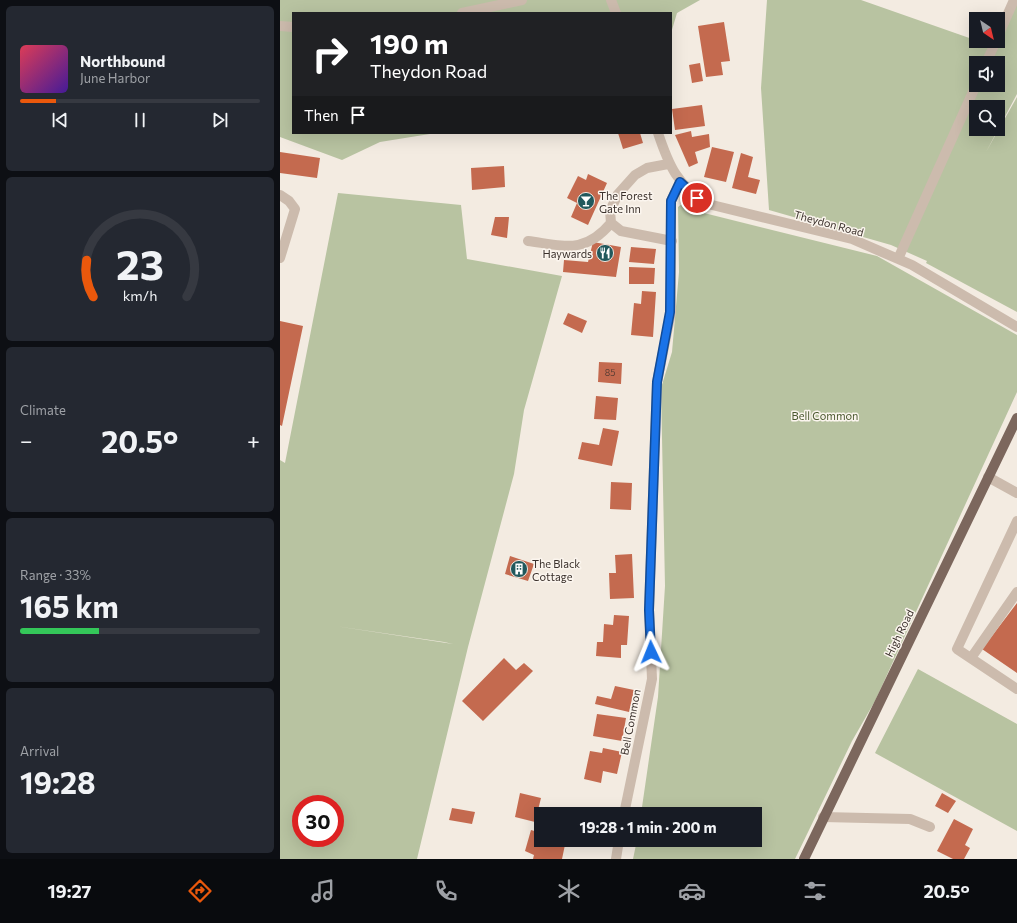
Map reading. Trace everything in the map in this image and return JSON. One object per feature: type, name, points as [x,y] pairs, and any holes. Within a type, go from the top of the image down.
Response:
[{"type":"main road","name":"High Road","points":[[804,859],[1017,418]]},
{"type":"street","points":[[467,12],[522,0]]},
{"type":"street","points":[[611,0],[616,12]]},
{"type":"street","points":[[1005,20],[1014,0]]},
{"type":"street","points":[[280,26],[292,27]]},
{"type":"street","points":[[898,259],[973,92]]},
{"type":"street","name":"Theydon Road","points":[[658,134],[668,164],[680,182],[688,191],[708,204],[852,239],[912,265],[1017,327]]},
{"type":"street","points":[[668,164],[647,168],[635,175],[618,194],[610,211],[611,222],[621,231],[672,241]]},
{"type":"street","name":"Bell Common","points":[[625,807],[652,679],[649,610],[657,382],[670,312],[672,241],[671,201],[680,182]]},
{"type":"street","points":[[280,195],[289,200],[295,209],[283,235],[280,258]]},
{"type":"street","points":[[528,241],[570,247],[579,246],[603,232],[611,222]]},
{"type":"street","points":[[988,477],[1017,493]]},
{"type":"street","points":[[1017,521],[1014,536],[957,649],[1017,689]]},
{"type":"street","points":[[971,658],[1017,592]]},
{"type":"street","points":[[823,817],[910,819],[930,827]]},
{"type":"street","points":[[616,859],[619,847]]},
{"type":"green space","points":[[280,0],[700,0],[677,13],[672,30],[672,12],[292,12],[292,134],[430,134],[380,142],[342,160],[280,137]]},
{"type":"green space","points":[[767,0],[861,0],[969,38],[969,48],[1005,48],[1005,26],[1017,0],[1017,94],[1005,116],[1005,100],[969,100],[969,136],[995,136],[986,152],[995,136],[1005,136],[1005,118],[1017,97],[1017,312],[926,263],[927,261],[891,245],[769,210],[761,88]]},
{"type":"green space","points":[[338,193],[461,205],[467,259],[562,276],[524,410],[514,474],[468,647],[417,859],[280,859],[280,460],[285,463]],"holes":[[[335,626],[444,642],[453,644]]]},
{"type":"green space","name":"Bell Common","points":[[683,203],[700,212],[877,256],[1017,335],[1017,392],[875,701],[852,741],[795,859],[633,859],[636,847],[762,847],[762,807],[642,807],[658,697],[665,586],[661,388],[672,352],[679,272],[678,207]]},
{"type":"green space","points":[[918,669],[1017,724],[1017,831],[875,753]]},
{"type":"building","points":[[724,22],[730,61],[721,62],[723,75],[706,77],[698,26]]},
{"type":"building","points":[[700,63],[703,81],[692,83],[689,65]]},
{"type":"building","points":[[702,105],[705,126],[675,130],[672,109]]},
{"type":"building","points":[[691,131],[692,137],[709,134],[710,147],[695,152],[698,163],[689,167],[675,135]]},
{"type":"building","points":[[618,134],[640,134],[643,143],[623,149]]},
{"type":"building","points":[[712,147],[734,152],[726,182],[704,177]]},
{"type":"building","points":[[280,152],[320,158],[317,178],[280,173]]},
{"type":"building","points":[[741,153],[753,157],[748,177],[760,180],[756,194],[732,188]]},
{"type":"building","points":[[504,166],[505,187],[472,190],[471,168]]},
{"type":"building","name":"The Forest Gate Inn","points":[[588,174],[607,183],[588,225],[571,217],[577,203],[567,198],[578,176],[586,180]]},
{"type":"building","points":[[495,217],[509,217],[507,238],[491,235]]},
{"type":"building","name":"Haywards","points":[[593,242],[621,247],[616,277],[563,272],[564,260],[588,262]]},
{"type":"building","points":[[631,247],[656,249],[654,264],[629,262]]},
{"type":"building","points":[[629,267],[655,268],[654,284],[629,284]]},
{"type":"building","points":[[642,291],[656,292],[653,337],[631,335],[634,303],[641,304]]},
{"type":"building","points":[[568,313],[587,321],[582,333],[563,324]]},
{"type":"building","points":[[280,321],[303,326],[282,426],[280,425]]},
{"type":"building","points":[[599,362],[622,363],[621,384],[598,382]]},
{"type":"building","points":[[596,396],[618,398],[616,420],[594,419]]},
{"type":"building","points":[[603,428],[619,431],[612,466],[578,459],[582,442],[599,445]]},
{"type":"building","points":[[611,482],[632,483],[631,510],[610,509]]},
{"type":"building","points":[[632,554],[634,598],[610,599],[609,573],[616,573],[615,555]]},
{"type":"building","name":"The Black Cottage","points":[[510,556],[534,564],[528,581],[505,574]]},
{"type":"building","points":[[1017,603],[1017,673],[982,649]]},
{"type":"building","points":[[614,615],[629,616],[627,645],[621,645],[621,658],[596,656],[597,642],[603,642],[604,624],[613,625]]},
{"type":"building","points":[[504,658],[516,670],[524,663],[533,671],[483,721],[462,701]]},
{"type":"building","points":[[615,686],[634,690],[629,712],[595,704],[597,696],[611,699]]},
{"type":"building","points":[[597,714],[626,718],[622,741],[593,736]]},
{"type":"building","points":[[603,748],[622,752],[617,774],[603,771],[601,783],[584,779],[590,751],[602,753]]},
{"type":"building","points":[[520,793],[541,798],[539,807],[534,807],[534,822],[515,817]]},
{"type":"building","points":[[942,793],[956,801],[948,813],[935,806]]},
{"type":"building","points":[[452,808],[475,812],[472,824],[449,820]]},
{"type":"building","points":[[954,819],[973,829],[965,845],[970,848],[964,859],[953,859],[937,851]]},
{"type":"building","points":[[531,830],[534,831],[534,847],[565,847],[562,859],[533,859],[534,855],[525,851]]},
{"type":"place","name":"The Forest Gate Inn","points":[[586,201]]},
{"type":"place","name":"Haywards","points":[[605,253]]},
{"type":"place","name":"The Black Cottage","points":[[519,569]]},
{"type":"route","points":[[651,652],[649,610],[657,382],[670,312],[672,241],[671,201],[680,182],[697,198]]}]
